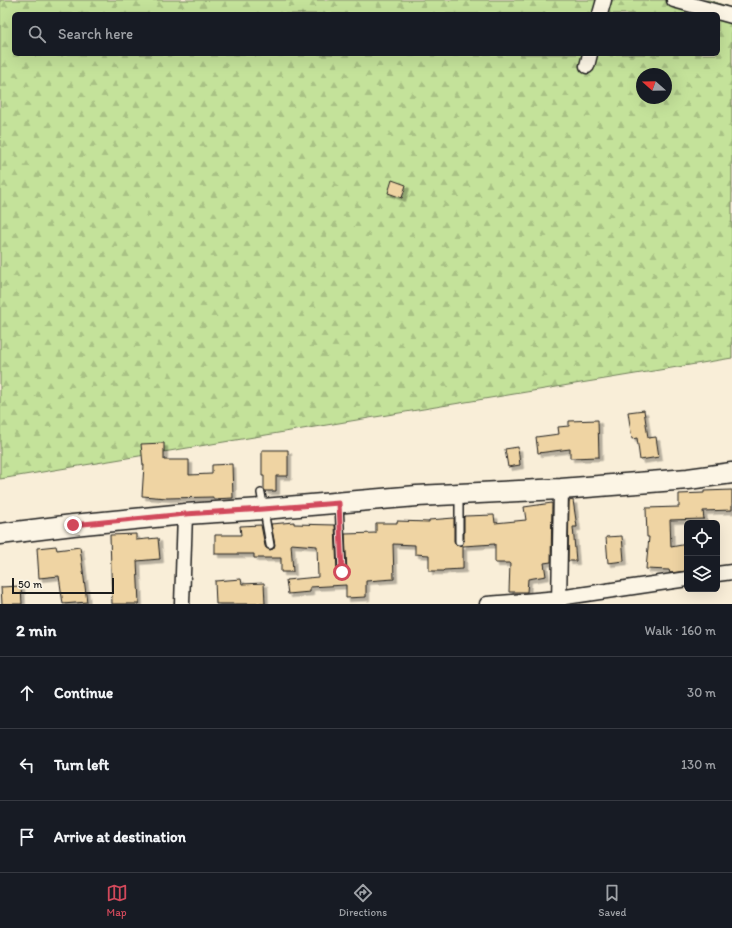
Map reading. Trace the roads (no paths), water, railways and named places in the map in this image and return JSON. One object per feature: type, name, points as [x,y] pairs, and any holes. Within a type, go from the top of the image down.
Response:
[{"type":"street","points":[[601,12],[604,0]]},
{"type":"street","points":[[674,0],[718,12]]},
{"type":"street","points":[[720,13],[732,16]]},
{"type":"street","points":[[0,534],[185,514],[262,501],[339,503],[688,480],[732,473]]},
{"type":"street","points":[[559,601],[561,489]]},
{"type":"street","points":[[182,604],[185,514]]},
{"type":"street","points":[[720,574],[732,572]]},
{"type":"street","points":[[487,604],[559,601],[684,580]]},
{"type":"lane","points":[[459,494],[459,541]]},
{"type":"lane","points":[[262,501],[270,545]]},
{"type":"lane","points":[[339,503],[342,572]]}]
